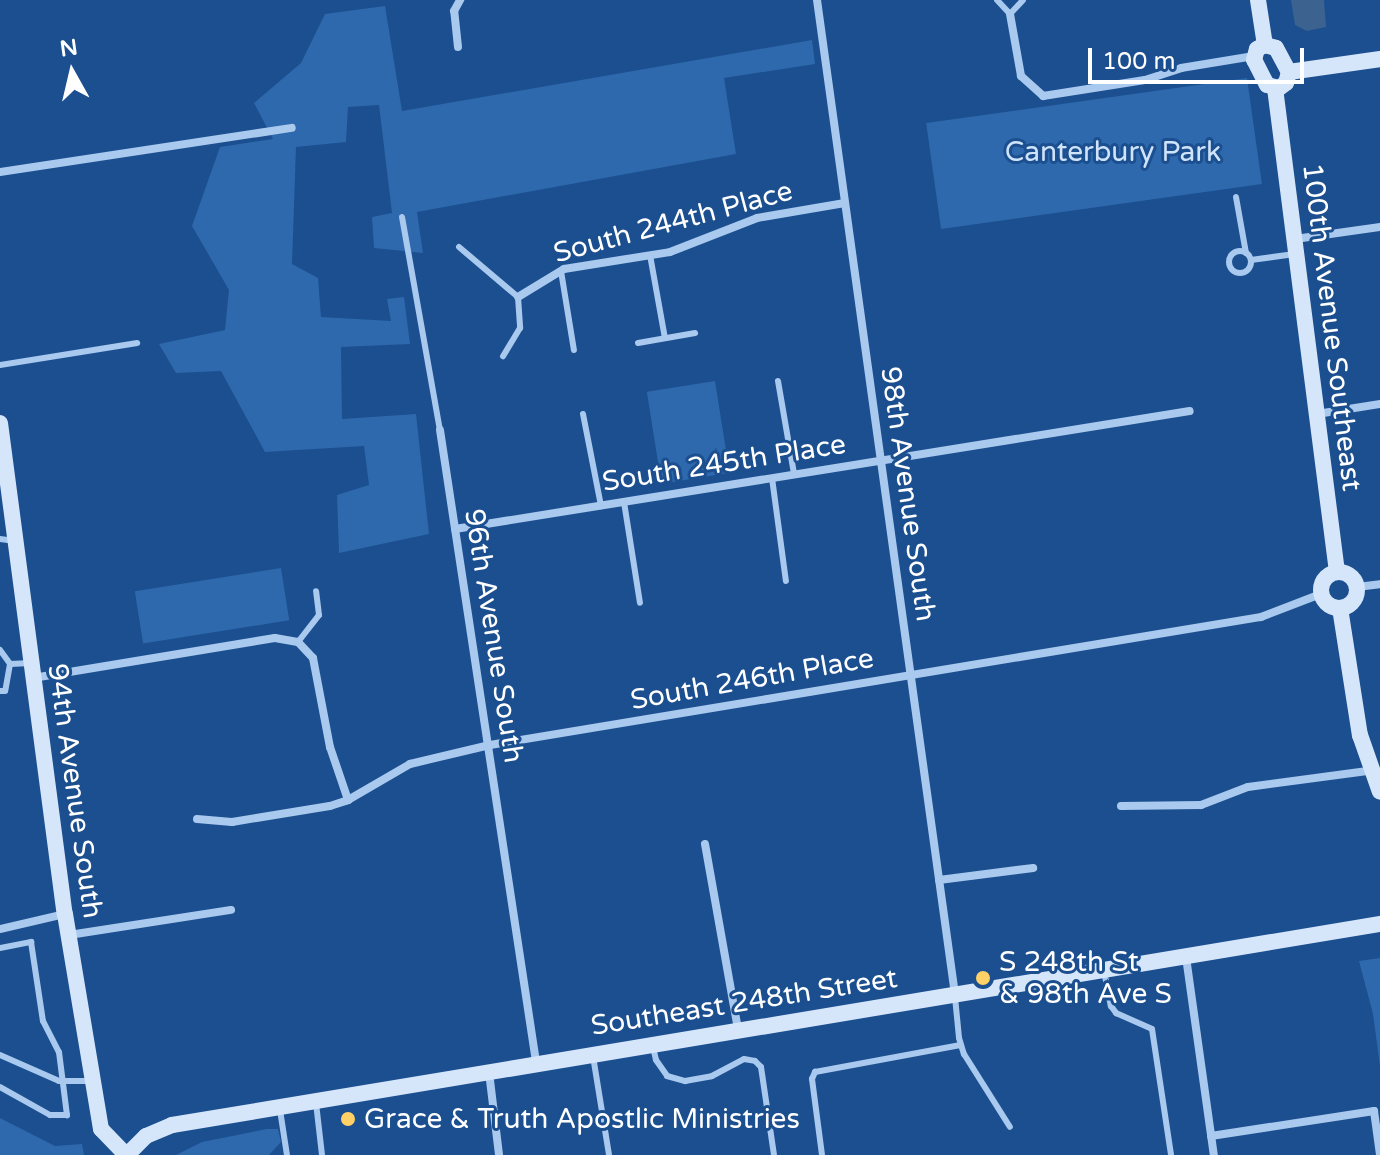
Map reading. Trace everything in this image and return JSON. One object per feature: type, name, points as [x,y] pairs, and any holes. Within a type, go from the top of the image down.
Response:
[{"type":"street","points":[[458,47],[454,11],[460,0]]},
{"type":"street","name":"98th Avenue South","points":[[817,0],[955,994]]},
{"type":"street","points":[[1010,14],[1018,68],[1027,84],[1043,96],[1145,80],[1181,68],[1259,50],[1276,48],[1289,72],[1286,83],[1275,88],[1267,85],[1259,50],[1258,0]]},
{"type":"street","points":[[1289,72],[1380,59]]},
{"type":"street","name":"100th Avenue Southeast","points":[[1275,88],[1337,572]]},
{"type":"street","points":[[0,172],[292,128]]},
{"type":"street","name":"South 244th Place","points":[[518,297],[561,271],[694,245],[757,218],[845,203]]},
{"type":"street","points":[[1295,246],[1380,227]]},
{"type":"street","points":[[1317,414],[1380,404]]},
{"type":"street","name":"South 245th Place","points":[[455,529],[1190,411]]},
{"type":"street","name":"96th Avenue South","points":[[440,430],[536,1062]]},
{"type":"street","name":"94th Avenue South","points":[[1,431],[8,540],[32,670],[68,936],[101,1129],[127,1155]]},
{"type":"street","points":[[1337,572],[1348,574],[1357,587],[1351,604],[1340,608],[1330,607],[1321,594],[1322,582],[1337,572]]},
{"type":"street","points":[[1357,587],[1380,584]]},
{"type":"street","name":"South 246th Place","points":[[197,819],[232,822],[348,800],[410,764],[490,745],[1261,617],[1321,594]]},
{"type":"street","points":[[1340,608],[1360,735],[1377,770],[1380,792]]},
{"type":"street","points":[[32,670],[275,638],[298,642],[313,658],[330,747],[348,800]]},
{"type":"street","points":[[1121,806],[1187,807],[1248,787],[1377,770]]},
{"type":"street","points":[[705,844],[738,1029]]},
{"type":"street","points":[[939,880],[1033,868]]},
{"type":"street","points":[[68,936],[231,910]]},
{"type":"street","points":[[0,929],[65,914]]},
{"type":"street","name":"Southeast 248th Street","points":[[127,1155],[146,1136],[172,1125],[536,1062],[1380,924]]},
{"type":"street","points":[[1186,957],[1214,1155]]},
{"type":"street","points":[[489,1072],[499,1155]]},
{"type":"street","points":[[1211,1136],[1374,1111],[1380,1155]]},
{"type":"lane","points":[[997,0],[1010,14],[1023,0]]},
{"type":"lane","points":[[1236,197],[1246,253],[1251,260]]},
{"type":"lane","name":"96th Avenue South","points":[[402,217],[440,430]]},
{"type":"lane","points":[[1246,253],[1234,252],[1229,259],[1230,267],[1237,273],[1246,271],[1251,260],[1295,246]]},
{"type":"lane","points":[[459,247],[518,297],[520,328],[503,356]]},
{"type":"lane","points":[[650,255],[665,338]]},
{"type":"lane","points":[[561,271],[574,350]]},
{"type":"lane","points":[[638,343],[695,333]]},
{"type":"lane","points":[[0,365],[137,343]]},
{"type":"lane","points":[[778,381],[794,474]]},
{"type":"lane","points":[[583,414],[601,506]]},
{"type":"lane","points":[[772,478],[786,581]]},
{"type":"lane","points":[[624,502],[640,603]]},
{"type":"lane","points":[[298,642],[319,615],[316,591]]},
{"type":"lane","points":[[0,650],[10,664],[32,670]]},
{"type":"lane","points":[[0,691],[5,691],[10,664]]},
{"type":"lane","points":[[0,948],[31,942],[43,1021],[59,1052],[67,1115],[50,1115],[0,1087]]},
{"type":"lane","points":[[1104,971],[1111,1006],[1116,1013],[1152,1029],[1171,1155]]},
{"type":"lane","points":[[955,994],[961,1045],[1010,1127]]},
{"type":"lane","points":[[653,1043],[656,1060],[667,1076],[685,1081],[712,1076],[727,1065],[744,1059],[755,1061],[761,1067],[774,1155]]},
{"type":"lane","points":[[822,1155],[812,1079],[815,1072],[961,1045]]},
{"type":"lane","points":[[593,1053],[609,1155]]},
{"type":"lane","points":[[0,1055],[63,1082],[93,1081]]},
{"type":"lane","points":[[316,1101],[322,1155]]},
{"type":"lane","points":[[280,1107],[287,1155]]},
{"type":"green space","points":[[385,6],[402,111],[812,40],[815,64],[724,78],[736,154],[417,212],[423,253],[374,248],[372,217],[392,213],[379,105],[348,107],[346,142],[296,147],[292,264],[318,278],[321,317],[391,321],[387,299],[404,297],[410,344],[341,347],[342,419],[416,414],[429,534],[339,553],[337,495],[369,485],[364,446],[265,452],[221,371],[176,373],[159,344],[225,330],[229,290],[192,226],[220,147],[273,139],[254,103],[301,63],[325,14]]},
{"type":"green space","name":"Canterbury Park","points":[[1247,78],[1262,184],[941,229],[926,123]]},
{"type":"green space","points":[[715,381],[730,473],[661,484],[647,392]]},
{"type":"green space","points":[[281,568],[289,620],[143,643],[135,591]]},
{"type":"green space","points":[[1380,958],[1380,1066],[1373,1014],[1359,961]]},
{"type":"green space","points":[[0,1118],[55,1146],[82,1144],[84,1155],[0,1155]]},
{"type":"green space","points":[[278,1129],[281,1142],[269,1155],[176,1155],[202,1142]]},
{"type":"shaded area","points":[[1291,0],[1324,0],[1326,27],[1307,31],[1295,25]]},
{"type":"place","name":"S 248th St & 98th Ave S","points":[[983,978]]},
{"type":"place","name":"Grace & Truth Apostlic Ministries","points":[[348,1119]]}]
